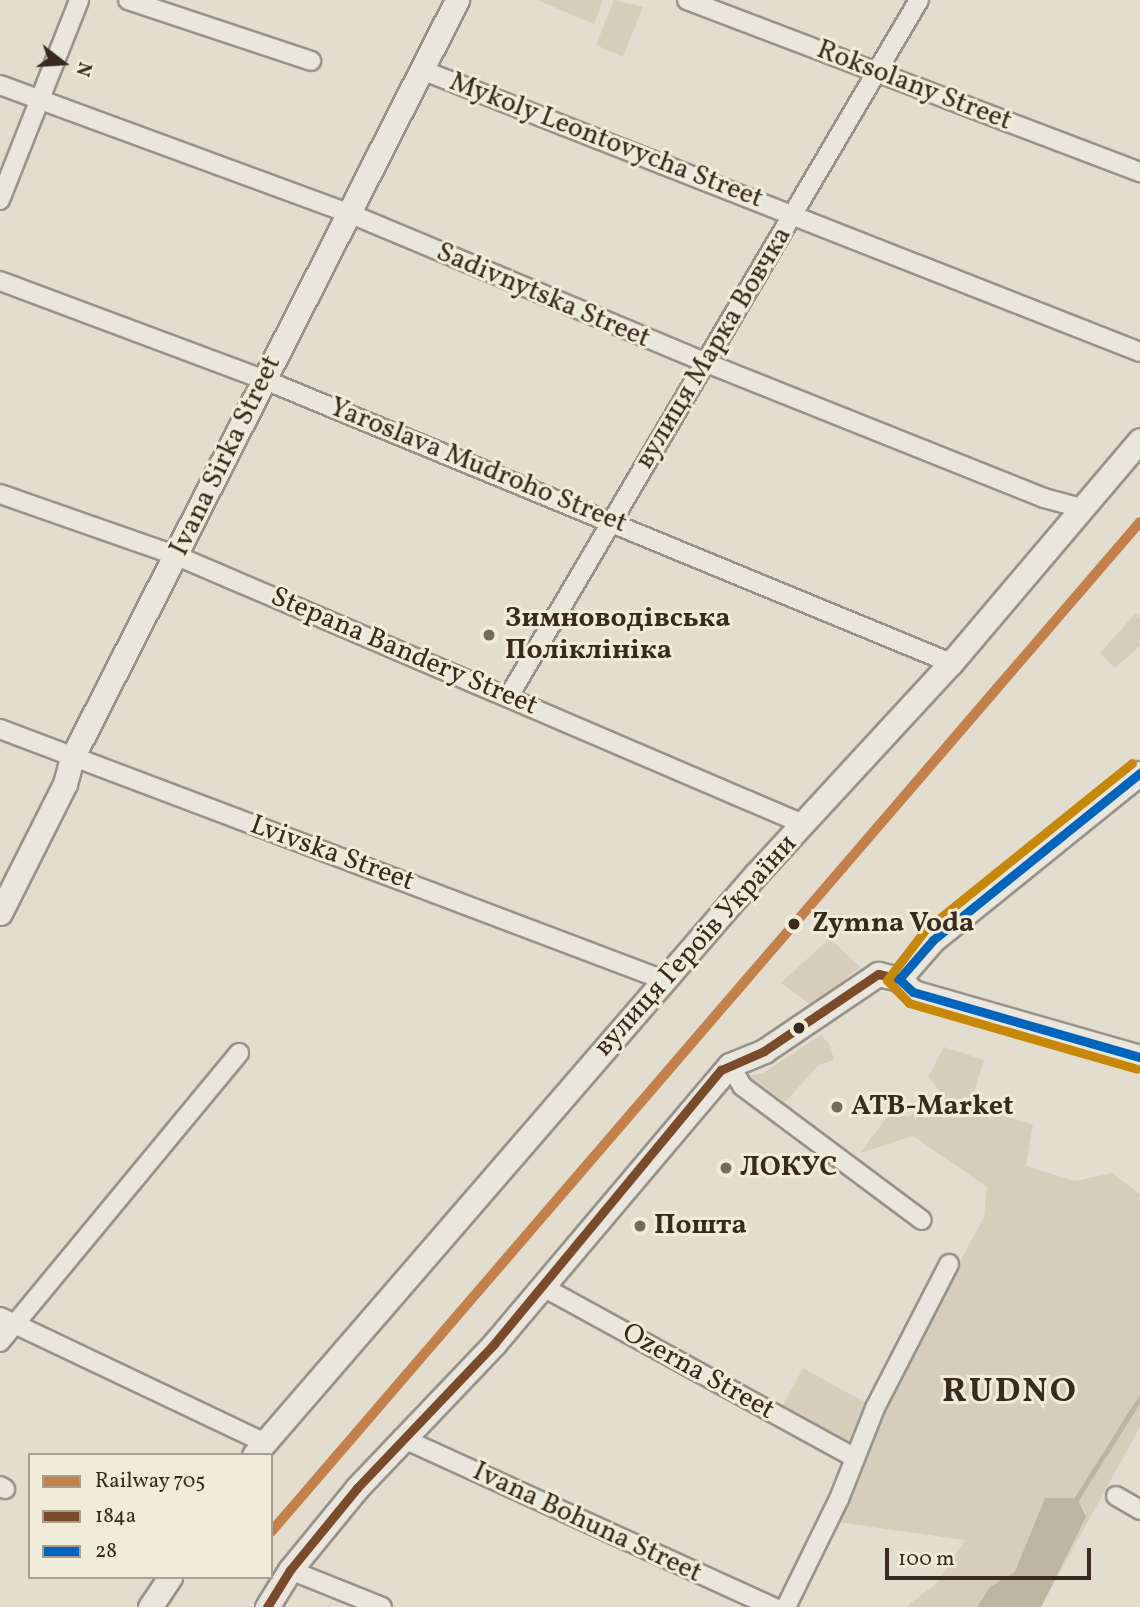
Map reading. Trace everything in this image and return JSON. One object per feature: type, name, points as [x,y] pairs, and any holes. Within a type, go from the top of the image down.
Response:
[{"type":"street","points":[[0,200],[79,0]]},
{"type":"street","points":[[128,0],[311,61]]},
{"type":"street","name":"Ivana Sirka Street","points":[[0,913],[65,784],[72,758],[177,556],[346,212],[457,0]]},
{"type":"street","name":"Roksolany Street","points":[[687,0],[1140,172]]},
{"type":"street","name":"вулиця Марка Вовчка","points":[[509,696],[919,0]]},
{"type":"street","name":"Mykoly Leontovycha Street","points":[[422,71],[795,213],[1140,352]]},
{"type":"street","name":"Sadivnytska Street","points":[[0,85],[346,212],[704,362],[1044,498],[1085,509]]},
{"type":"street","name":"Yaroslava Mudroho Street","points":[[0,281],[265,380],[611,520],[951,663]]},
{"type":"street","name":"вулиця Героїв України","points":[[259,1448],[664,980],[951,663],[1085,509],[1140,440]]},
{"type":"street","name":"Stepana Bandery Street","points":[[0,494],[177,556],[803,824]]},
{"type":"street","name":"Lvivska Street","points":[[0,729],[664,980]]},
{"type":"street","points":[[899,979],[933,940],[1140,773]]},
{"type":"street","points":[[267,1607],[290,1570],[402,1438],[544,1287],[730,1065],[764,1051],[878,974],[899,979],[914,992],[1140,1057]]},
{"type":"street","points":[[0,1342],[7,1321],[239,1053]]},
{"type":"street","points":[[730,1065],[741,1086],[922,1220]]},
{"type":"street","points":[[786,1607],[854,1457],[949,1264]]},
{"type":"street","name":"Ozerna Street","points":[[544,1287],[854,1457]]},
{"type":"street","points":[[7,1321],[259,1448]]},
{"type":"street","name":"Ivana Bohuna Street","points":[[402,1438],[773,1607]]},
{"type":"street","points":[[1115,1496],[1140,1510]]},
{"type":"street","points":[[290,1570],[382,1607]]},
{"type":"street","points":[[150,1607],[169,1579]]},
{"type":"shaded area","points":[[537,0],[603,0],[594,24]]},
{"type":"shaded area","points":[[614,0],[643,7],[623,57],[596,45]]},
{"type":"shaded area","points":[[1136,613],[1140,617],[1140,646],[1115,668],[1100,653]]},
{"type":"shaded area","points":[[830,938],[860,967],[812,1006],[781,983]]},
{"type":"shaded area","points":[[821,1035],[830,1045],[834,1060],[819,1065],[785,1102],[749,1076],[763,1073]]},
{"type":"shaded area","points":[[944,1047],[984,1060],[969,1108],[1033,1124],[1026,1166],[1075,1181],[1112,1173],[1140,1194],[1140,1427],[1041,1607],[905,1607],[935,1585],[965,1540],[836,1522],[892,1387],[984,1217],[987,1187],[913,1136],[860,1153],[890,1113],[908,1117],[940,1091],[928,1077]]},
{"type":"shaded area","points":[[803,1368],[875,1408],[854,1457],[777,1416]]},
{"type":"shaded area","points":[[1045,1498],[1077,1498],[1086,1517],[1041,1607],[977,1607],[990,1587],[1015,1572]]},
{"type":"waterway","points":[[1077,1498],[1140,1398]]},
{"type":"rail line","name":"705","points":[[273,1530],[1140,522]]},
{"type":"transit line","points":[[1132,763],[925,930],[887,980],[909,1003],[1137,1069]]},
{"type":"transit line","name":"28","points":[[1140,773],[933,940],[899,979],[913,992],[1140,1057]]},
{"type":"transit line","name":"184а","points":[[267,1607],[290,1570],[357,1488],[494,1344],[721,1070],[764,1051],[878,974],[899,979]]},
{"type":"place","name":"Зимноводівська Поліклініка","points":[[489,635]]},
{"type":"place","name":"Zymna Voda","points":[[794,924]]},
{"type":"place","name":"ATB-Market","points":[[837,1107]]},
{"type":"place","name":"ЛОКУС","points":[[726,1168]]},
{"type":"place","name":"Пошта","points":[[640,1226]]},
{"type":"district","name":"RUDNO","points":[[1010,1392]]}]
